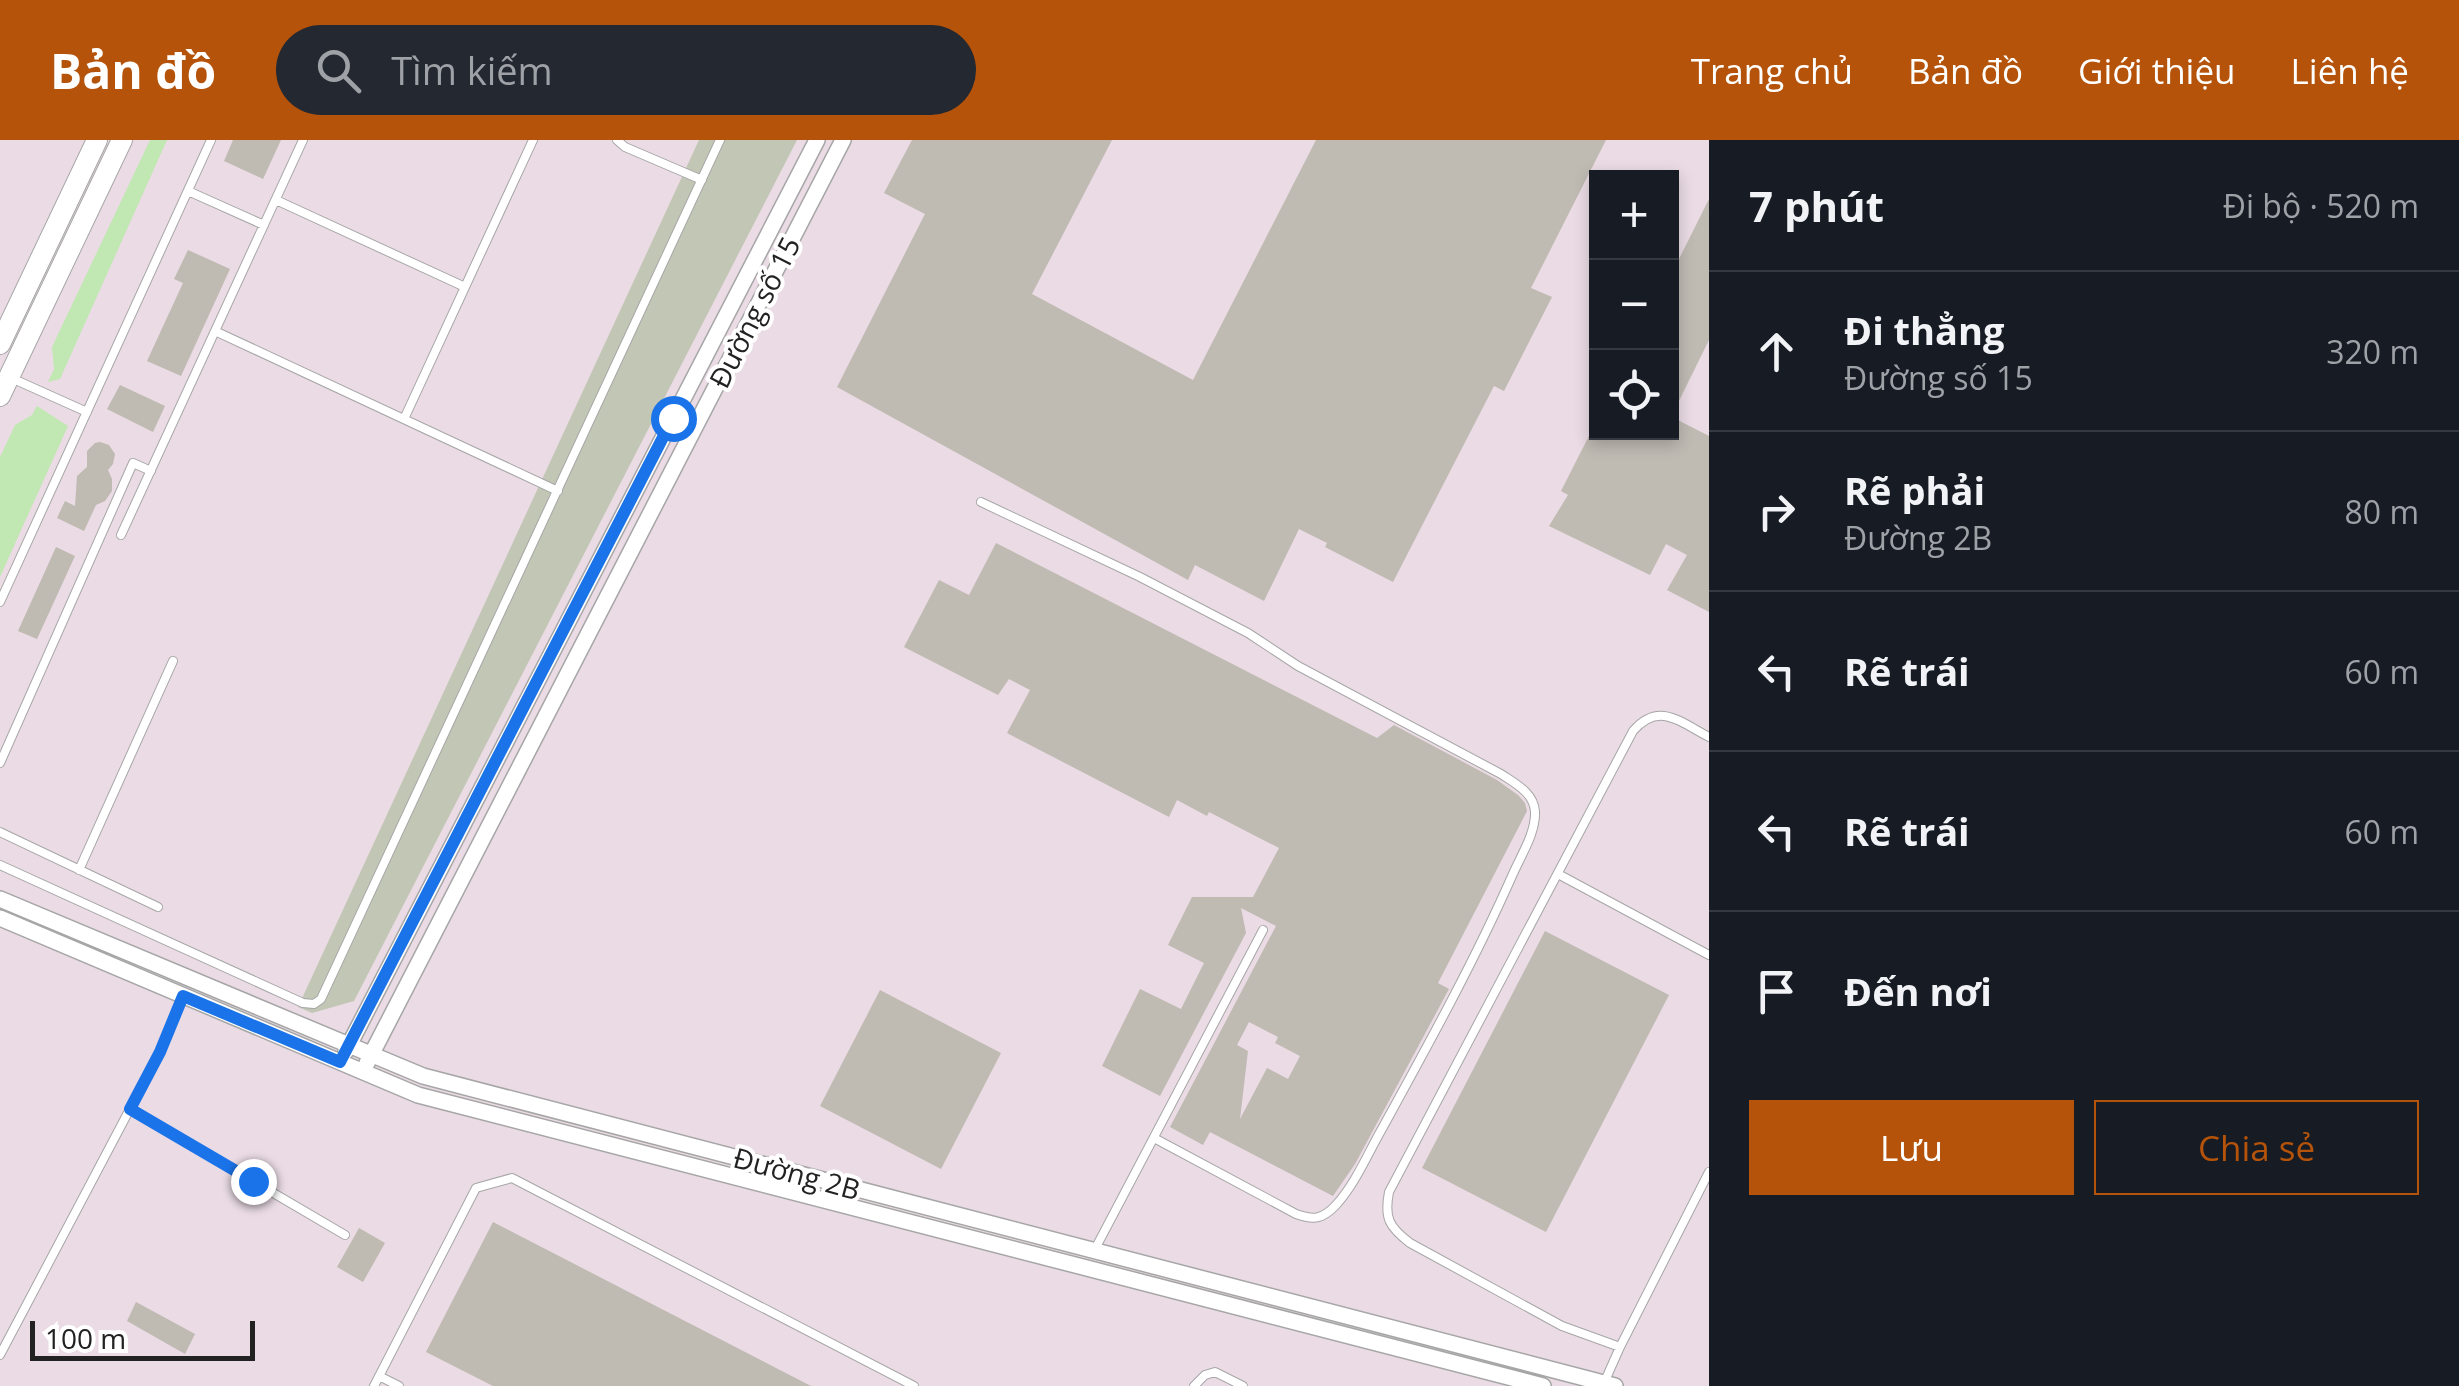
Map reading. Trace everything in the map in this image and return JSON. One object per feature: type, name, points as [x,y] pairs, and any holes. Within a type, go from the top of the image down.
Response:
[{"type":"street","points":[[0,344],[98,140]]},
{"type":"street","points":[[3,382],[122,140]]},
{"type":"street","name":"Đường số 15","points":[[340,1062],[817,140]]},
{"type":"street","name":"Đường số 15","points":[[362,1071],[843,140]]},
{"type":"street","name":"Đường 2B","points":[[0,899],[424,1076],[1610,1384]]},
{"type":"street","name":"Đường 2B","points":[[0,918],[418,1094],[1544,1386]]},
{"type":"lane","points":[[0,602],[212,140]]},
{"type":"lane","points":[[121,535],[303,140]]},
{"type":"lane","points":[[404,419],[533,140]]},
{"type":"lane","points":[[617,140],[702,180]]},
{"type":"lane","points":[[0,865],[302,1003],[310,1005],[324,996],[720,140]]},
{"type":"lane","points":[[188,191],[264,225]]},
{"type":"lane","points":[[276,200],[465,288]]},
{"type":"lane","points":[[215,331],[558,491]]},
{"type":"lane","points":[[3,382],[87,412]]},
{"type":"lane","points":[[0,763],[134,464],[151,471]]},
{"type":"lane","points":[[981,502],[1140,577],[1248,634],[1298,666],[1501,774],[1524,789],[1534,803],[1536,817],[1528,840],[1496,910],[1408,1080],[1335,1207],[1312,1220],[1296,1214],[1154,1138]]},
{"type":"lane","points":[[78,870],[173,660]]},
{"type":"lane","points":[[1620,1347],[1562,1326],[1410,1243],[1395,1232],[1388,1220],[1388,1192],[1632,731],[1643,719],[1656,714],[1709,737]]},
{"type":"lane","points":[[0,832],[158,907]]},
{"type":"lane","points":[[1558,874],[1709,955]]},
{"type":"lane","points":[[1094,1250],[1263,930]]},
{"type":"lane","points":[[0,1355],[160,1052],[183,996]]},
{"type":"lane","points":[[130,1109],[345,1235]]},
{"type":"lane","points":[[1610,1384],[1620,1347],[1709,1172]]},
{"type":"lane","points":[[374,1386],[476,1188],[512,1178],[914,1386]]},
{"type":"lane","points":[[1194,1386],[1205,1375],[1215,1372],[1243,1386]]},
{"type":"lane","points":[[380,1376],[399,1386]]},
{"type":"shaded area","points":[[0,140],[1709,140],[1709,1386],[0,1386]]},
{"type":"shaded area","points":[[699,140],[797,140],[354,1001],[312,1013],[298,1007]]},
{"type":"green space","points":[[150,140],[167,140],[60,379],[48,382],[54,369],[52,347]]},
{"type":"green space","points":[[37,406],[68,426],[0,577],[0,457],[15,425],[32,415]]},
{"type":"building","points":[[233,140],[281,140],[263,179],[224,161]]},
{"type":"building","points":[[912,140],[1112,140],[1032,294],[1193,380],[1316,140],[1606,140],[1531,288],[1552,297],[1504,391],[1494,386],[1393,582],[1299,529],[1264,601],[1195,565],[1188,580],[837,387],[925,214],[884,193]]},
{"type":"building","points":[[1709,199],[1709,340],[1679,401],[1679,260]]},
{"type":"building","points":[[188,250],[230,269],[181,376],[147,361],[183,283],[174,279]]},
{"type":"building","points":[[120,385],[165,406],[153,432],[107,409]]},
{"type":"building","points":[[1679,421],[1709,436],[1709,612],[1667,590],[1687,555],[1666,544],[1650,575],[1549,526],[1568,495],[1561,491],[1589,436],[1589,440],[1679,440]]},
{"type":"building","points":[[100,442],[109,445],[115,454],[108,470],[112,491],[96,505],[84,531],[57,518],[65,501],[75,506],[77,476],[87,467],[87,451]]},
{"type":"building","points":[[996,543],[1377,738],[1394,725],[1497,780],[1525,803],[1527,811],[1438,983],[1449,989],[1355,1164],[1333,1196],[1210,1132],[1203,1145],[1170,1127],[1276,926],[1241,908],[1246,933],[1160,1096],[1102,1066],[1140,989],[1181,1009],[1204,963],[1168,945],[1192,897],[1253,897],[1279,848],[1177,800],[1169,817],[1007,733],[1030,690],[1009,679],[998,695],[904,647],[939,580],[969,595]],"holes":[[[1249,1022],[1278,1037],[1275,1043],[1300,1056],[1288,1079],[1267,1068],[1240,1119],[1248,1051],[1237,1045]]]},
{"type":"building","points":[[56,547],[75,556],[37,639],[18,631]]},
{"type":"building","points":[[1545,931],[1669,995],[1546,1232],[1422,1168]]},
{"type":"building","points":[[880,990],[1001,1053],[941,1169],[820,1106]]},
{"type":"building","points":[[493,1222],[811,1386],[493,1386],[426,1352]]},
{"type":"building","points":[[359,1228],[385,1243],[363,1282],[337,1267]]},
{"type":"building","points":[[136,1302],[195,1334],[185,1354],[127,1321]]},
{"type":"route","points":[[253,1181],[130,1109],[183,996],[340,1062],[673,418]]}]
